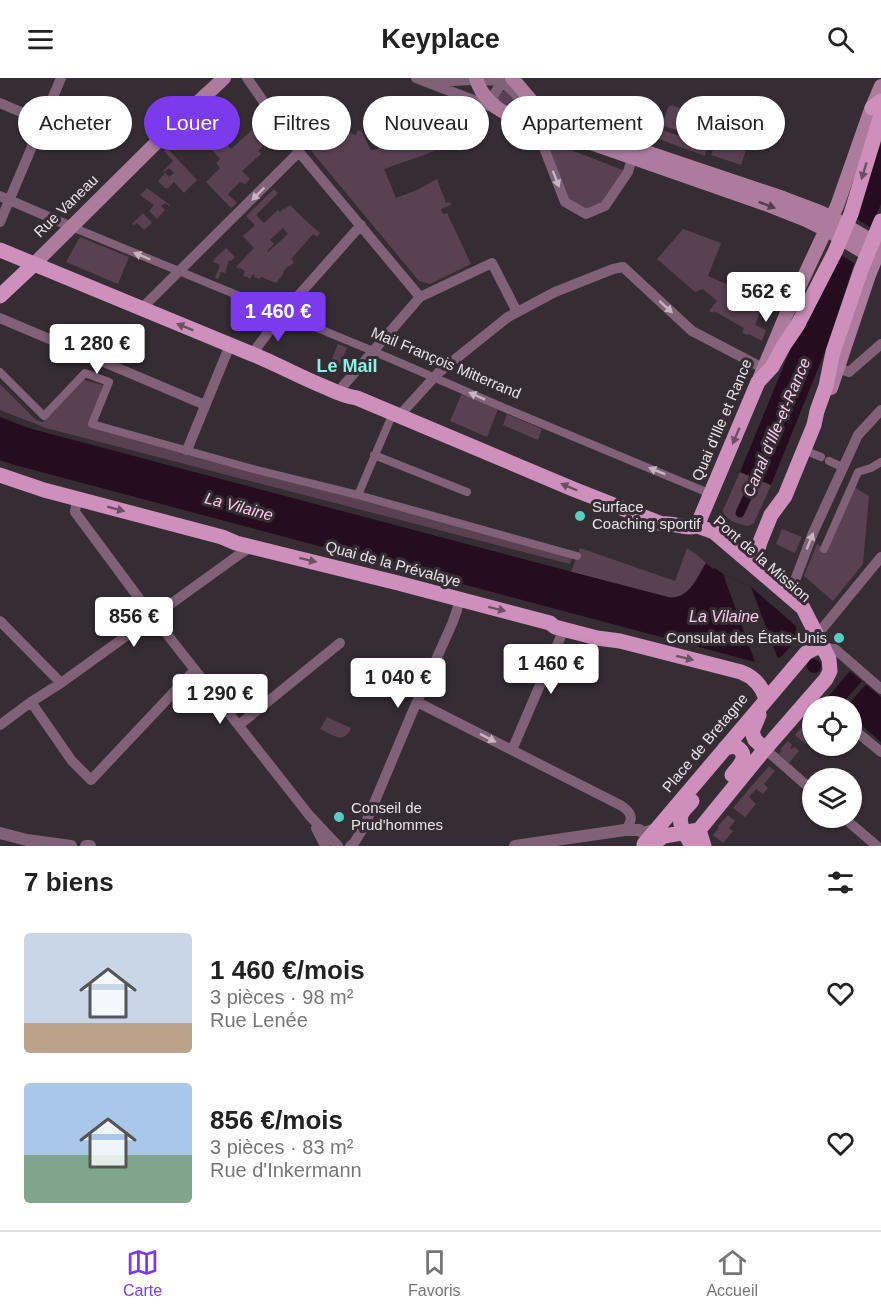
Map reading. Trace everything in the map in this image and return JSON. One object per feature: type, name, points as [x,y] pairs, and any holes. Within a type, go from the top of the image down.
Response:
[{"type":"main road","name":"Rue Vaneau","points":[[0,296],[158,142],[163,130],[176,118],[189,112],[224,78]]},
{"type":"main road","points":[[476,79],[484,96],[500,110]]},
{"type":"main road","points":[[507,80],[534,104],[556,118],[634,148],[783,198],[877,251],[821,413],[785,496],[771,515],[753,565]]},
{"type":"main road","name":"Quai d'Ille et Rance","points":[[697,526],[788,311],[832,225],[878,108],[881,86]]},
{"type":"main road","points":[[761,376],[772,367],[794,331],[835,252],[851,214],[878,108]]},
{"type":"main road","points":[[610,150],[806,220],[832,225]]},
{"type":"main road","points":[[814,425],[826,386],[833,351],[861,270],[881,222]]},
{"type":"main road","points":[[0,250],[573,489],[662,524],[669,523],[689,528],[697,526]]},
{"type":"main road","points":[[278,365],[304,368],[343,386],[357,398]]},
{"type":"main road","name":"Quai de la Prévalaye","points":[[0,475],[44,490],[222,537],[236,543],[398,583],[550,623],[555,627],[597,638],[631,644],[748,675],[757,682],[766,699]]},
{"type":"main road","name":"Pont de la Mission","points":[[697,526],[714,532],[803,608],[820,641]]},
{"type":"main road","name":"Pont de la Mission","points":[[697,526],[798,612],[804,629],[806,653]]},
{"type":"main road","points":[[650,846],[660,838],[695,833],[826,679],[830,671],[829,659],[820,641],[815,648],[806,653]]},
{"type":"main road","name":"Place de Bretagne","points":[[642,846],[806,653]]},
{"type":"main road","points":[[765,749],[755,740],[752,732],[766,699]]},
{"type":"main road","points":[[695,833],[706,807],[741,765],[743,754],[740,749],[735,746],[725,748]]},
{"type":"main road","points":[[704,846],[695,833],[682,826],[681,816],[712,776],[714,761]]},
{"type":"street","points":[[52,96],[60,78]]},
{"type":"street","points":[[247,78],[299,152],[420,297]]},
{"type":"street","points":[[416,78],[500,110]]},
{"type":"street","points":[[430,83],[459,79],[507,80]]},
{"type":"street","points":[[500,110],[492,97],[507,80]]},
{"type":"street","points":[[0,103],[18,111]]},
{"type":"street","points":[[0,222],[4,198],[28,150]]},
{"type":"street","points":[[545,150],[565,202],[586,214],[604,206],[628,172],[632,158]]},
{"type":"street","points":[[141,309],[299,152]]},
{"type":"street","name":"Mail François Mitterrand","points":[[4,198],[711,494]]},
{"type":"street","points":[[252,354],[282,314],[361,225]]},
{"type":"street","points":[[343,386],[420,297],[492,263],[517,312]]},
{"type":"street","points":[[358,495],[374,455],[396,414],[434,377],[517,312],[555,292],[613,268],[623,267],[692,332],[754,363],[761,376]]},
{"type":"street","points":[[0,318],[205,405]]},
{"type":"street","points":[[838,368],[849,372],[881,344]]},
{"type":"street","points":[[187,450],[230,345]]},
{"type":"street","points":[[0,372],[44,416],[85,373],[109,382],[92,424],[577,556]]},
{"type":"street","points":[[789,596],[842,467],[858,435],[881,410]]},
{"type":"street","points":[[804,450],[820,457]]},
{"type":"street","points":[[374,455],[467,492]]},
{"type":"street","points":[[829,461],[842,467]]},
{"type":"street","points":[[824,549],[858,472],[872,468],[881,462]]},
{"type":"street","points":[[77,499],[75,512],[78,517],[309,815],[338,846]]},
{"type":"street","points":[[0,725],[251,547]]},
{"type":"street","points":[[881,557],[820,641],[835,649],[881,688]]},
{"type":"street","points":[[350,846],[364,827],[452,624],[459,600]]},
{"type":"street","points":[[0,621],[61,683]]},
{"type":"street","points":[[512,750],[564,629]]},
{"type":"street","points":[[239,725],[340,643]]},
{"type":"street","points":[[31,702],[72,761],[91,780],[196,671]]},
{"type":"street","points":[[417,702],[626,809],[631,815],[631,823],[625,830]]},
{"type":"street","points":[[862,736],[881,752]]},
{"type":"street","points":[[765,749],[802,781]]},
{"type":"street","points":[[309,815],[324,846]]},
{"type":"street","points":[[361,846],[364,827]]},
{"type":"street","points":[[856,828],[878,846]]},
{"type":"street","points":[[515,846],[625,830],[639,830],[644,833],[656,829]]},
{"type":"street","points":[[0,833],[27,840],[70,846]]},
{"type":"shaded area","points":[[505,91],[512,96],[501,96],[501,104],[497,102],[501,92]]},
{"type":"shaded area","points":[[676,106],[676,130],[664,126],[668,107]]},
{"type":"shaded area","points":[[252,130],[252,150],[259,150],[261,154],[242,171],[250,179],[245,184],[240,182],[228,194],[237,203],[231,208],[206,182],[220,168],[216,163],[220,159],[212,150],[240,150],[240,141]]},
{"type":"shaded area","points":[[358,130],[363,134],[363,150],[437,150],[384,169],[396,198],[437,179],[446,203],[450,202],[451,205],[441,209],[443,214],[447,213],[471,264],[430,284],[419,281],[310,150],[351,150],[351,133],[356,135]]},
{"type":"shaded area","points":[[664,131],[676,135],[676,145],[664,141]]},
{"type":"shaded area","points":[[169,150],[197,180],[184,193],[174,182],[165,188],[158,181],[165,173],[169,177],[174,173],[169,168],[163,171],[173,161],[164,151]]},
{"type":"shaded area","points":[[545,150],[571,150],[628,172],[605,206],[586,214],[565,202]]},
{"type":"shaded area","points":[[689,150],[706,150],[705,156]]},
{"type":"shaded area","points":[[713,150],[746,150],[741,165],[711,155]]},
{"type":"shaded area","points":[[147,188],[170,205],[166,203],[161,206],[165,210],[157,219],[149,211],[154,205],[140,195]]},
{"type":"shaded area","points":[[274,189],[278,193],[256,215],[264,223],[278,210],[280,212],[290,205],[320,233],[317,237],[313,234],[291,259],[294,262],[288,266],[276,283],[261,277],[260,279],[254,277],[253,274],[250,279],[243,276],[245,271],[236,267],[254,248],[243,236],[255,225],[246,216]],"holes":[[[283,228],[288,234],[268,252],[267,251],[274,244],[270,240]]]},
{"type":"shaded area","points":[[143,213],[152,223],[144,230],[137,223],[132,224]]},
{"type":"shaded area","points":[[683,229],[721,243],[708,276],[729,285],[732,280],[761,292],[758,299],[764,301],[755,325],[766,330],[762,341],[742,333],[744,328],[714,311],[713,313],[709,311],[717,301],[703,289],[695,292],[657,259]]},
{"type":"shaded area","points":[[80,237],[129,257],[118,284],[66,262]]},
{"type":"shaded area","points":[[226,248],[235,257],[229,260],[225,273],[221,272],[218,279],[215,278],[220,265],[213,262]]},
{"type":"shaded area","points":[[338,344],[347,348],[336,374],[327,371]]},
{"type":"shaded area","points":[[84,380],[103,385],[93,422],[572,556],[570,564],[46,428],[0,410],[0,384],[36,420],[43,422]]},
{"type":"shaded area","points":[[462,393],[498,409],[487,437],[450,421]]},
{"type":"shaded area","points":[[507,414],[542,429],[538,440],[503,425]]},
{"type":"shaded area","points":[[740,472],[771,485],[754,523],[748,526],[729,519],[723,510]]},
{"type":"shaded area","points":[[854,487],[869,496],[863,564],[833,601],[804,576],[817,544],[826,548]]},
{"type":"shaded area","points":[[782,529],[802,537],[795,553],[776,544]]},
{"type":"shaded area","points":[[580,548],[675,581],[687,548],[706,563],[687,591],[676,597],[669,597],[571,572]]},
{"type":"shaded area","points":[[327,717],[351,728],[348,733],[338,737],[320,729]]},
{"type":"shaded area","points":[[802,728],[802,741],[795,735]]},
{"type":"shaded area","points":[[788,741],[792,745],[790,748],[795,747],[799,751],[789,763],[779,754]]},
{"type":"shaded area","points":[[769,766],[775,771],[764,784],[768,788],[763,794],[756,789],[749,797],[756,804],[745,817],[733,808]]},
{"type":"shaded area","points":[[728,815],[735,821],[729,828],[733,831],[723,843],[713,835]]},
{"type":"water","points":[[881,144],[881,204],[854,264],[826,349],[771,485],[740,472],[796,336]]},
{"type":"water","name":"La Vilaine","points":[[0,417],[28,428],[671,598],[678,597],[688,590],[706,563],[713,569],[751,587],[796,626],[796,635],[793,643],[781,657],[755,662],[11,464],[0,460]]},
{"type":"water","points":[[811,659],[817,659],[821,666],[817,673],[811,673],[807,669],[807,663]]},
{"type":"water","points":[[850,671],[881,697],[881,742],[862,726],[862,696],[829,696]]},
{"type":"pier","points":[[852,216],[873,229],[857,265],[836,252]]},
{"type":"pier","points":[[723,574],[751,587],[778,659],[755,662]]},
{"type":"pier","points":[[862,681],[866,684],[856,696],[849,696]]},
{"type":"waterway","name":"Canal d'Ille-et-Rance","points":[[740,513],[760,469]]},
{"type":"place","name":"Surface Coaching sportif","points":[[580,516]]},
{"type":"place","name":"Consulat des États-Unis","points":[[839,638]]},
{"type":"place","name":"Conseil de Prud'hommes","points":[[339,817]]},
{"type":"district","name":"Le Mail","points":[[347,366]]}]
